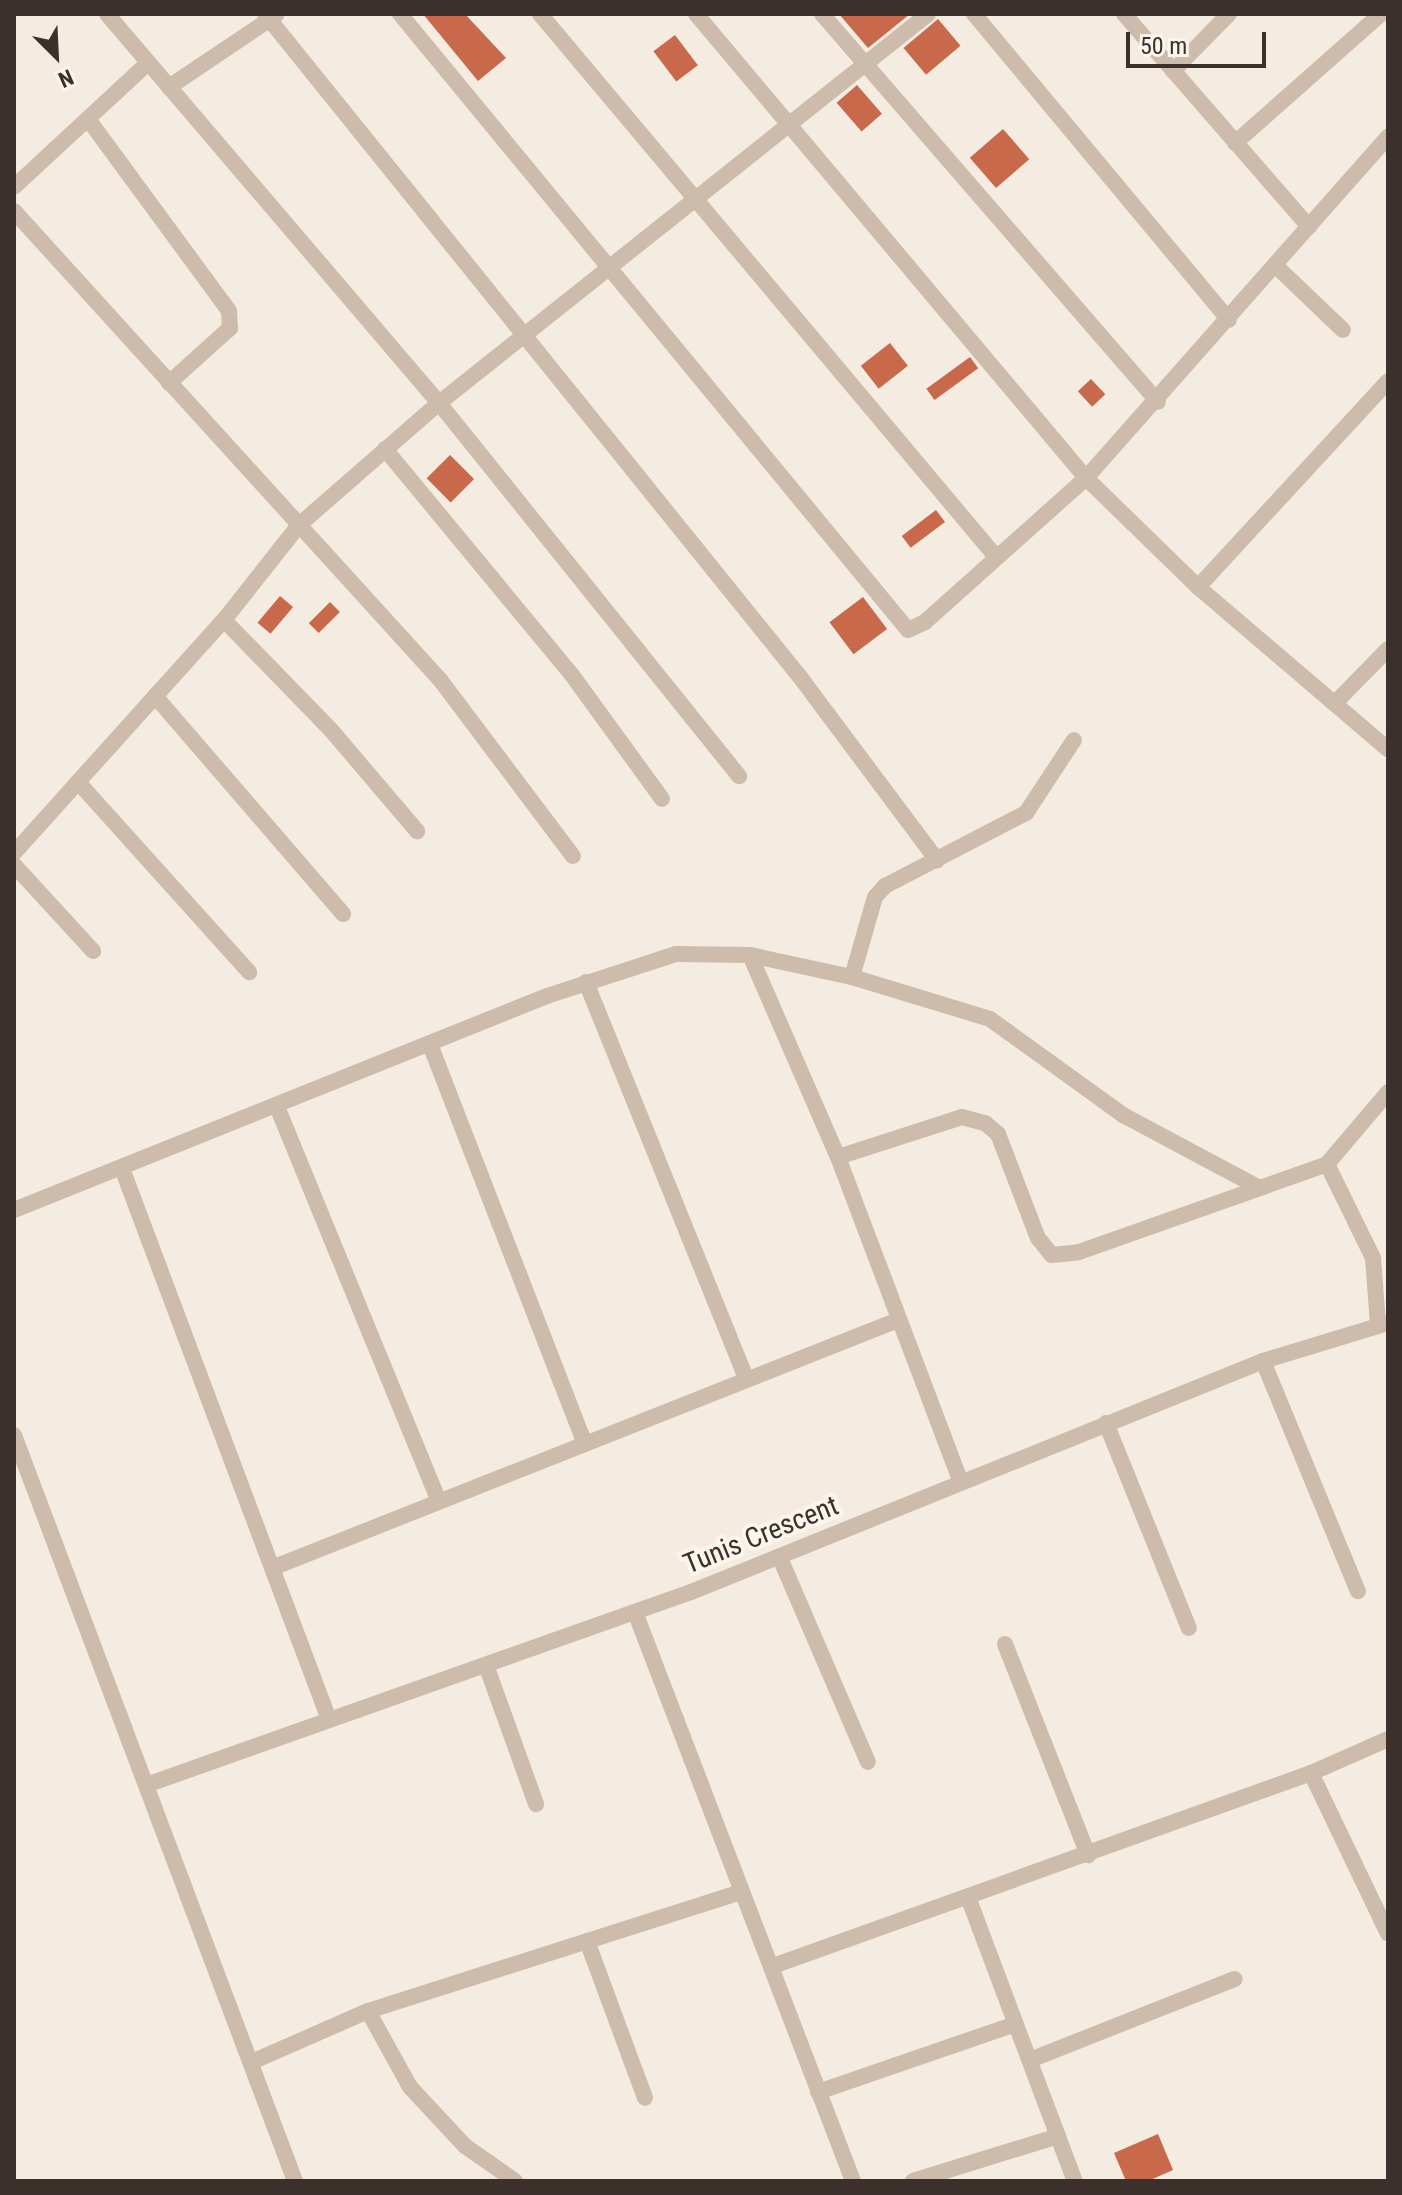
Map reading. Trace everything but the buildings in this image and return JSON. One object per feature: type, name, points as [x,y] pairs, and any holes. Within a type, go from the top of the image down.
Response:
[{"type":"street","points":[[107,14],[439,403],[739,776]]},
{"type":"street","points":[[400,14],[903,627],[925,622],[1086,478],[1158,402],[1388,137]]},
{"type":"street","points":[[540,14],[997,558]]},
{"type":"street","points":[[696,14],[1086,478],[1198,587],[1388,749]]},
{"type":"street","points":[[822,14],[1158,402]]},
{"type":"street","points":[[14,853],[224,620],[299,525],[439,403],[610,271],[928,14]]},
{"type":"street","points":[[974,14],[1229,320]]},
{"type":"street","points":[[1124,14],[1309,227]]},
{"type":"street","points":[[1173,71],[1229,14]]},
{"type":"street","points":[[1235,143],[1381,14]]},
{"type":"street","points":[[169,87],[271,16],[523,338],[800,677],[937,860]]},
{"type":"street","points":[[14,187],[148,63]]},
{"type":"street","points":[[88,119],[229,311],[230,328],[169,383]]},
{"type":"street","points":[[14,211],[441,681],[573,856]]},
{"type":"street","points":[[1277,267],[1343,330]]},
{"type":"street","points":[[1198,587],[1388,381]]},
{"type":"street","points":[[385,449],[572,675],[662,799]]},
{"type":"street","points":[[224,620],[331,730],[417,831]]},
{"type":"street","points":[[1336,702],[1388,649]]},
{"type":"street","points":[[155,696],[343,914]]},
{"type":"street","points":[[852,977],[875,897],[885,886],[1026,813],[1074,740]]},
{"type":"street","points":[[78,782],[249,972]]},
{"type":"street","points":[[14,865],[93,951]]},
{"type":"street","points":[[14,1210],[123,1171],[586,982],[676,954],[750,955],[852,977],[990,1019],[1123,1115],[1260,1188]]},
{"type":"street","points":[[750,955],[838,1157],[961,1482]]},
{"type":"street","points":[[586,982],[746,1378]]},
{"type":"street","points":[[431,1047],[584,1442]]},
{"type":"street","points":[[838,1157],[962,1117],[985,1123],[998,1134],[1038,1238],[1052,1255],[1079,1252],[1327,1164],[1388,1092]]},
{"type":"street","points":[[278,1109],[439,1501]]},
{"type":"street","points":[[1327,1164],[1373,1258],[1383,1324]]},
{"type":"street","points":[[123,1171],[328,1717]]},
{"type":"street","points":[[1373,1258],[1388,1246]]},
{"type":"street","points":[[272,1568],[898,1320]]},
{"type":"street","name":"Tunis Crescent","points":[[149,1784],[328,1717],[486,1665],[780,1558],[1263,1361],[1383,1324]]},
{"type":"street","points":[[1263,1361],[1358,1591]]},
{"type":"street","points":[[1106,1423],[1189,1628]]},
{"type":"street","points":[[15,1441],[254,2061],[295,2181]]},
{"type":"street","points":[[780,1558],[868,1762]]},
{"type":"street","points":[[635,1612],[853,2181]]},
{"type":"street","points":[[1005,1644],[1088,1855]]},
{"type":"street","points":[[486,1665],[536,1804]]},
{"type":"street","points":[[773,1966],[1311,1773],[1388,1739]]},
{"type":"street","points":[[1311,1773],[1387,1928]]},
{"type":"street","points":[[254,2061],[368,2011],[742,1892]]},
{"type":"street","points":[[968,1897],[1075,2181]]},
{"type":"street","points":[[587,1941],[645,2098]]},
{"type":"street","points":[[1030,2060],[1235,1979]]},
{"type":"street","points":[[368,2011],[410,2087],[465,2146],[515,2181]]},
{"type":"street","points":[[818,2092],[1016,2024]]},
{"type":"street","points":[[913,2181],[1058,2136]]}]
